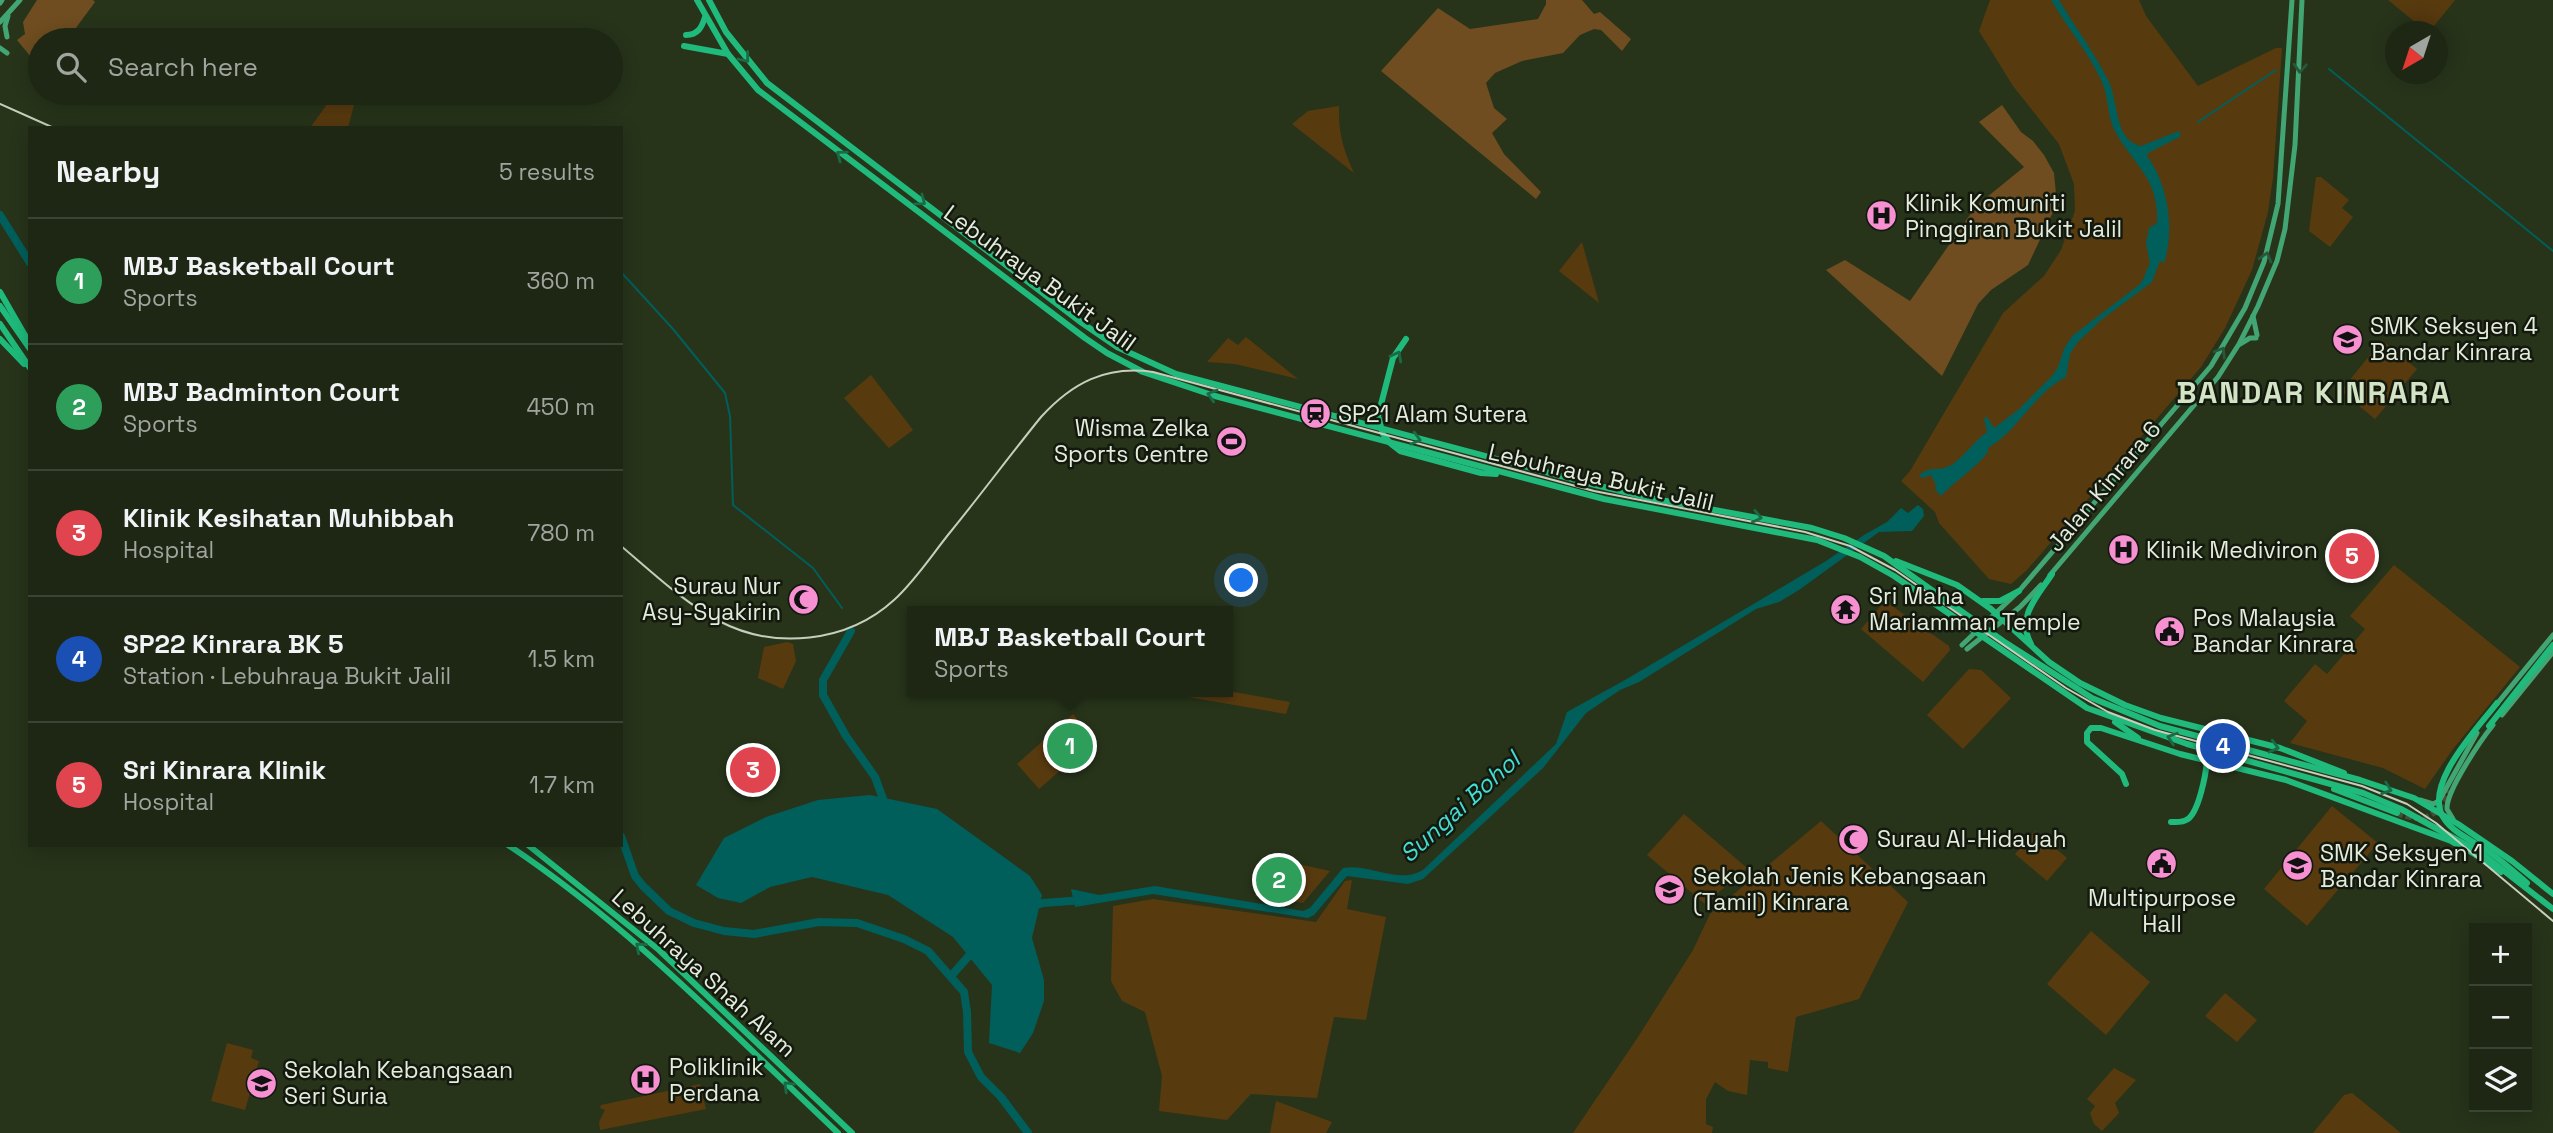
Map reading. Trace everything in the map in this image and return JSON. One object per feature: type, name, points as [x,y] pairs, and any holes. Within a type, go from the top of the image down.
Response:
[{"type":"highway","name":"Lebuhraya Bukit Jalil","points":[[697,0],[728,54],[758,90],[1084,338],[1124,363],[1175,385],[1604,499],[1817,540],[1835,546],[1894,576],[2073,699],[2099,713],[2187,744],[2363,793],[2402,809],[2467,843],[2551,907]]},
{"type":"highway","name":"Lebuhraya Bukit Jalil","points":[[709,0],[726,32],[767,83],[1082,323],[1116,347],[1153,366],[1222,387],[1591,484],[1650,498],[1812,528],[1844,538],[1884,556],[2003,641],[2076,689],[2103,703],[2160,726],[2360,780],[2414,798],[2511,860],[2553,894]]},
{"type":"highway","points":[[686,35],[696,34],[705,17]]},
{"type":"highway","points":[[684,46],[728,54]]},
{"type":"highway","points":[[0,292],[28,342]]},
{"type":"highway","points":[[0,306],[28,343]]},
{"type":"highway","points":[[0,324],[28,366]]},
{"type":"highway","points":[[1406,339],[1393,358],[1378,416],[1383,434],[1400,451],[1481,473],[1511,475]]},
{"type":"highway","points":[[0,340],[28,367]]},
{"type":"highway","points":[[1884,556],[1947,580],[1978,599],[2033,648],[2080,683],[2144,713]]},
{"type":"highway","points":[[2033,648],[2025,632],[2025,619],[2052,574]]},
{"type":"highway","points":[[1978,599],[2000,601],[2019,591]]},
{"type":"highway","points":[[2489,726],[2553,645]]},
{"type":"highway","points":[[2103,703],[2280,748],[2360,780]]},
{"type":"highway","points":[[2497,704],[2458,754],[2441,783],[2440,812],[2446,822],[2492,854],[2527,883],[2536,895]]},
{"type":"highway","points":[[2099,713],[2142,741]]},
{"type":"highway","points":[[2126,784],[2122,774],[2087,742],[2087,733],[2091,728],[2101,728],[2207,760],[2287,780],[2451,841],[2473,853],[2551,907]]},
{"type":"highway","points":[[2171,822],[2181,822],[2195,812],[2207,760]]},
{"type":"highway","points":[[2293,774],[2397,813]]},
{"type":"highway","name":"Lebuhraya Shah Alam","points":[[512,847],[588,902],[652,957],[838,1133]]},
{"type":"highway","name":"Lebuhraya Shah Alam","points":[[530,847],[659,950],[852,1133]]},
{"type":"main road","points":[[0,22],[20,0]]},
{"type":"main road","name":"Jalan Kinrara 6","points":[[2292,0],[2278,204],[2264,261],[2251,296],[2211,366],[2019,591],[1964,647],[2004,621],[2052,574],[2198,401],[2238,346],[2270,279],[2286,229],[2294,171],[2302,0]]},
{"type":"main road","points":[[7,37],[5,26],[12,10]]},
{"type":"main road","points":[[2301,44],[2291,33],[2302,24]]},
{"type":"main road","points":[[0,48],[7,53]]},
{"type":"main road","points":[[2238,346],[2257,336],[2253,316]]},
{"type":"main road","points":[[2414,798],[2434,804],[2439,802],[2469,744],[2497,704],[2553,635]]},
{"type":"main road","points":[[2467,830],[2448,814],[2449,797],[2486,734],[2553,652]]},
{"type":"shaded area","points":[[37,0],[95,2],[76,28],[28,28],[28,53],[17,40],[25,34],[23,22]]},
{"type":"shaded area","points":[[1546,0],[1582,0],[1594,14],[1600,12],[1631,39],[1622,51],[1601,30],[1594,29],[1580,35],[1563,53],[1522,61],[1495,73],[1486,83],[1494,108],[1507,119],[1492,133],[1504,154],[1541,192],[1536,199],[1381,71],[1438,8],[1470,29],[1538,19]]},
{"type":"shaded area","points":[[1990,0],[2139,0],[2146,16],[2198,86],[2276,48],[2282,48],[2268,212],[2252,270],[2225,328],[2201,367],[2027,570],[2011,584],[1989,579],[1939,523],[1935,512],[1901,481],[1910,471],[2003,313],[2044,276],[2061,250],[2075,211],[2074,184],[2059,144],[2013,86],[1979,31]]},
{"type":"shaded area","points":[[2388,0],[2455,0],[2438,21],[2414,21]]},
{"type":"shaded area","points":[[326,105],[354,105],[349,126],[311,126]]},
{"type":"shaded area","points":[[2002,105],[2021,132],[2033,141],[2044,155],[2054,173],[2056,194],[2053,212],[2028,265],[1991,290],[1978,304],[1942,376],[1826,270],[1845,260],[1910,301],[1976,206],[2024,167],[1979,122]]},
{"type":"shaded area","points":[[1339,106],[1342,140],[1354,173],[1292,124],[1308,111]]},
{"type":"shaded area","points":[[2316,177],[2321,177],[2349,200],[2342,208],[2353,217],[2330,247],[2309,231]]},
{"type":"shaded area","points":[[1582,242],[1599,303],[1559,271]]},
{"type":"shaded area","points":[[1246,337],[1298,379],[1235,364],[1207,362],[1228,338],[1238,345]]},
{"type":"shaded area","points":[[2382,340],[2417,369],[2375,419],[2341,391]]},
{"type":"shaded area","points":[[871,375],[913,430],[889,448],[844,398]]},
{"type":"shaded area","points":[[2394,565],[2520,667],[2453,749],[2425,789],[2383,768],[2290,743],[2307,721],[2284,701],[2315,664],[2327,674],[2365,629],[2350,616]]},
{"type":"shaded area","points":[[1885,601],[1949,646],[1950,650],[1923,682],[1861,629]]},
{"type":"shaded area","points":[[787,642],[793,644],[796,661],[783,689],[758,678],[764,647]]},
{"type":"shaded area","points":[[1969,669],[1981,670],[2011,698],[1963,749],[1927,715]]},
{"type":"shaded area","points":[[1233,692],[1290,702],[1286,714],[1188,697],[1233,697]]},
{"type":"shaded area","points":[[1073,714],[1095,740],[1039,789],[1017,764]]},
{"type":"shaded area","points":[[2332,806],[2378,843],[2307,926],[2264,889]]},
{"type":"shaded area","points":[[1684,814],[1747,868],[1705,904],[1647,855]]},
{"type":"shaded area","points":[[1821,821],[1908,902],[1859,999],[1796,1017],[1788,1072],[1768,1068],[1768,1062],[1750,1060],[1747,1095],[1728,1091],[1715,1082],[1706,1099],[1706,1124],[1713,1127],[1712,1133],[1573,1133],[1693,950],[1710,914]]},
{"type":"shaded area","points":[[2035,831],[2067,858],[2047,881],[2015,854]]},
{"type":"shaded area","points":[[1271,858],[1330,871],[1303,903],[1255,896],[1265,861]]},
{"type":"shaded area","points":[[1352,880],[1347,909],[1386,917],[1366,1020],[1334,1017],[1317,1098],[1251,1094],[1227,1120],[1159,1111],[1162,1076],[1145,1012],[1122,1001],[1111,981],[1113,906],[1153,899],[1316,922],[1345,881]]},
{"type":"shaded area","points":[[2091,931],[2150,982],[2106,1035],[2047,984]]},
{"type":"shaded area","points":[[2225,993],[2257,1020],[2237,1042],[2205,1016]]},
{"type":"shaded area","points":[[227,1043],[253,1050],[251,1058],[259,1061],[245,1110],[211,1101]]},
{"type":"shaded area","points":[[2114,1068],[2136,1080],[2115,1103],[2119,1113],[2102,1131],[2094,1124],[2090,1113],[2095,1106],[2087,1099]]},
{"type":"shaded area","points":[[700,1084],[706,1109],[600,1130],[599,1122],[605,1110],[600,1108],[601,1105]]},
{"type":"shaded area","points":[[2352,1093],[2401,1133],[2313,1133],[2344,1095]]},
{"type":"shaded area","points":[[1276,1101],[1332,1122],[1326,1133],[1270,1133]]},
{"type":"water","points":[[2051,0],[2059,0],[2103,70],[2126,136],[2141,146],[2179,131],[2181,136],[2147,156],[2160,180],[2168,207],[2167,250],[2164,263],[2160,261],[2152,282],[2101,320],[2077,343],[2070,354],[2066,377],[2044,393],[2009,432],[1988,448],[1988,452],[1977,464],[1941,496],[1935,489],[1931,475],[1922,478],[1919,475],[1947,467],[1957,461],[1987,432],[1984,418],[1987,417],[1994,428],[2018,410],[2052,376],[2072,336],[2139,285],[2150,264],[2146,243],[2149,228],[2157,223],[2157,208],[2150,184],[2113,127],[2097,71]]},
{"type":"water","points":[[1918,505],[1923,509],[1924,516],[1912,531],[1879,532],[1799,590],[1779,602],[1756,609],[1586,713],[1543,768],[1423,879],[1408,884],[1347,876],[1314,915],[1308,918],[1153,894],[1075,907],[1071,889],[1099,895],[1155,886],[1303,911],[1310,908],[1343,868],[1363,868],[1395,875],[1415,874],[1424,869],[1556,744],[1567,712],[1826,561],[1887,522],[1901,508],[1908,513]]},
{"type":"water","points":[[870,795],[937,809],[1030,876],[1042,895],[1032,938],[1044,980],[1044,1001],[1033,1033],[1020,1053],[989,1043],[992,985],[953,937],[888,895],[812,877],[770,887],[741,903],[718,898],[696,885],[724,838],[766,817],[818,800]]},
{"type":"waterway","points":[[2329,69],[2553,251]]},
{"type":"waterway","points":[[2198,122],[2276,70]]},
{"type":"waterway","points":[[0,215],[28,260]]},
{"type":"waterway","points":[[623,274],[673,329],[725,393],[730,416],[733,505],[813,568],[842,608]]},
{"type":"waterway","points":[[851,631],[823,680],[823,695],[846,736],[875,777],[886,807]]},
{"type":"waterway","points":[[623,842],[635,876],[643,886],[669,911],[694,923],[724,931],[754,934],[819,922],[857,923],[904,939],[928,951],[964,992],[968,1052],[981,1077],[1001,1097],[1028,1133]]},
{"type":"waterway","name":"Sungai Bohol","points":[[1031,907],[1043,903],[1084,900]]},
{"type":"waterway","name":"Sungai Bohol","points":[[952,975],[974,950]]},
{"type":"tunnel","points":[[2397,813],[2416,818],[2429,816],[2440,807],[2450,791]]},
{"type":"tram line","points":[[0,104],[50,126]]},
{"type":"tram line","points":[[623,548],[693,605],[740,630],[763,636],[810,638],[855,626],[902,592],[1053,405],[1078,386],[1105,374],[1120,371],[1153,372],[1594,491],[1805,532],[1850,546],[1895,570],[2066,688],[2108,712],[2155,730],[2362,786],[2407,804],[2436,823],[2553,921]]},
{"type":"place","name":"Klinik Komuniti Pinggiran Bukit Jalil","points":[[1882,216]]},
{"type":"place","name":"SMK Seksyen 4 Bandar Kinrara","points":[[2347,339]]},
{"type":"place","name":"SP21 Alam Sutera","points":[[1315,414]]},
{"type":"place","name":"Wisma Zelka Sports Centre","points":[[1232,441]]},
{"type":"place","name":"Klinik Mediviron","points":[[2123,550]]},
{"type":"place","name":"Sri Kinrara Klinik","points":[[2352,556]]},
{"type":"place","name":"Surau Nur Asy-Syakirin","points":[[804,599]]},
{"type":"place","name":"Sri Maha Mariamman Temple","points":[[1846,609]]},
{"type":"place","name":"Pos Malaysia Bandar Kinrara","points":[[2170,631]]},
{"type":"place","name":"MBJ Basketball Court","points":[[1070,746]]},
{"type":"place","name":"SP22 Kinrara BK 5","points":[[2223,746]]},
{"type":"place","name":"Klinik Kesihatan Muhibbah","points":[[753,770]]},
{"type":"place","name":"Surau Al-Hidayah","points":[[1854,839]]},
{"type":"place","name":"Multipurpose Hall","points":[[2162,864]]},
{"type":"place","name":"SMK Seksyen 1 Bandar Kinrara","points":[[2297,866]]},
{"type":"place","name":"MBJ Badminton Court","points":[[1279,880]]},
{"type":"place","name":"Sekolah Jenis Kebangsaan (Tamil) Kinrara","points":[[1670,889]]},
{"type":"place","name":"Poliklinik Perdana","points":[[646,1080]]},
{"type":"place","name":"Sekolah Kebangsaan Seri Suria","points":[[261,1083]]},
{"type":"district","name":"BANDAR KINRARA","points":[[2314,393]]}]
